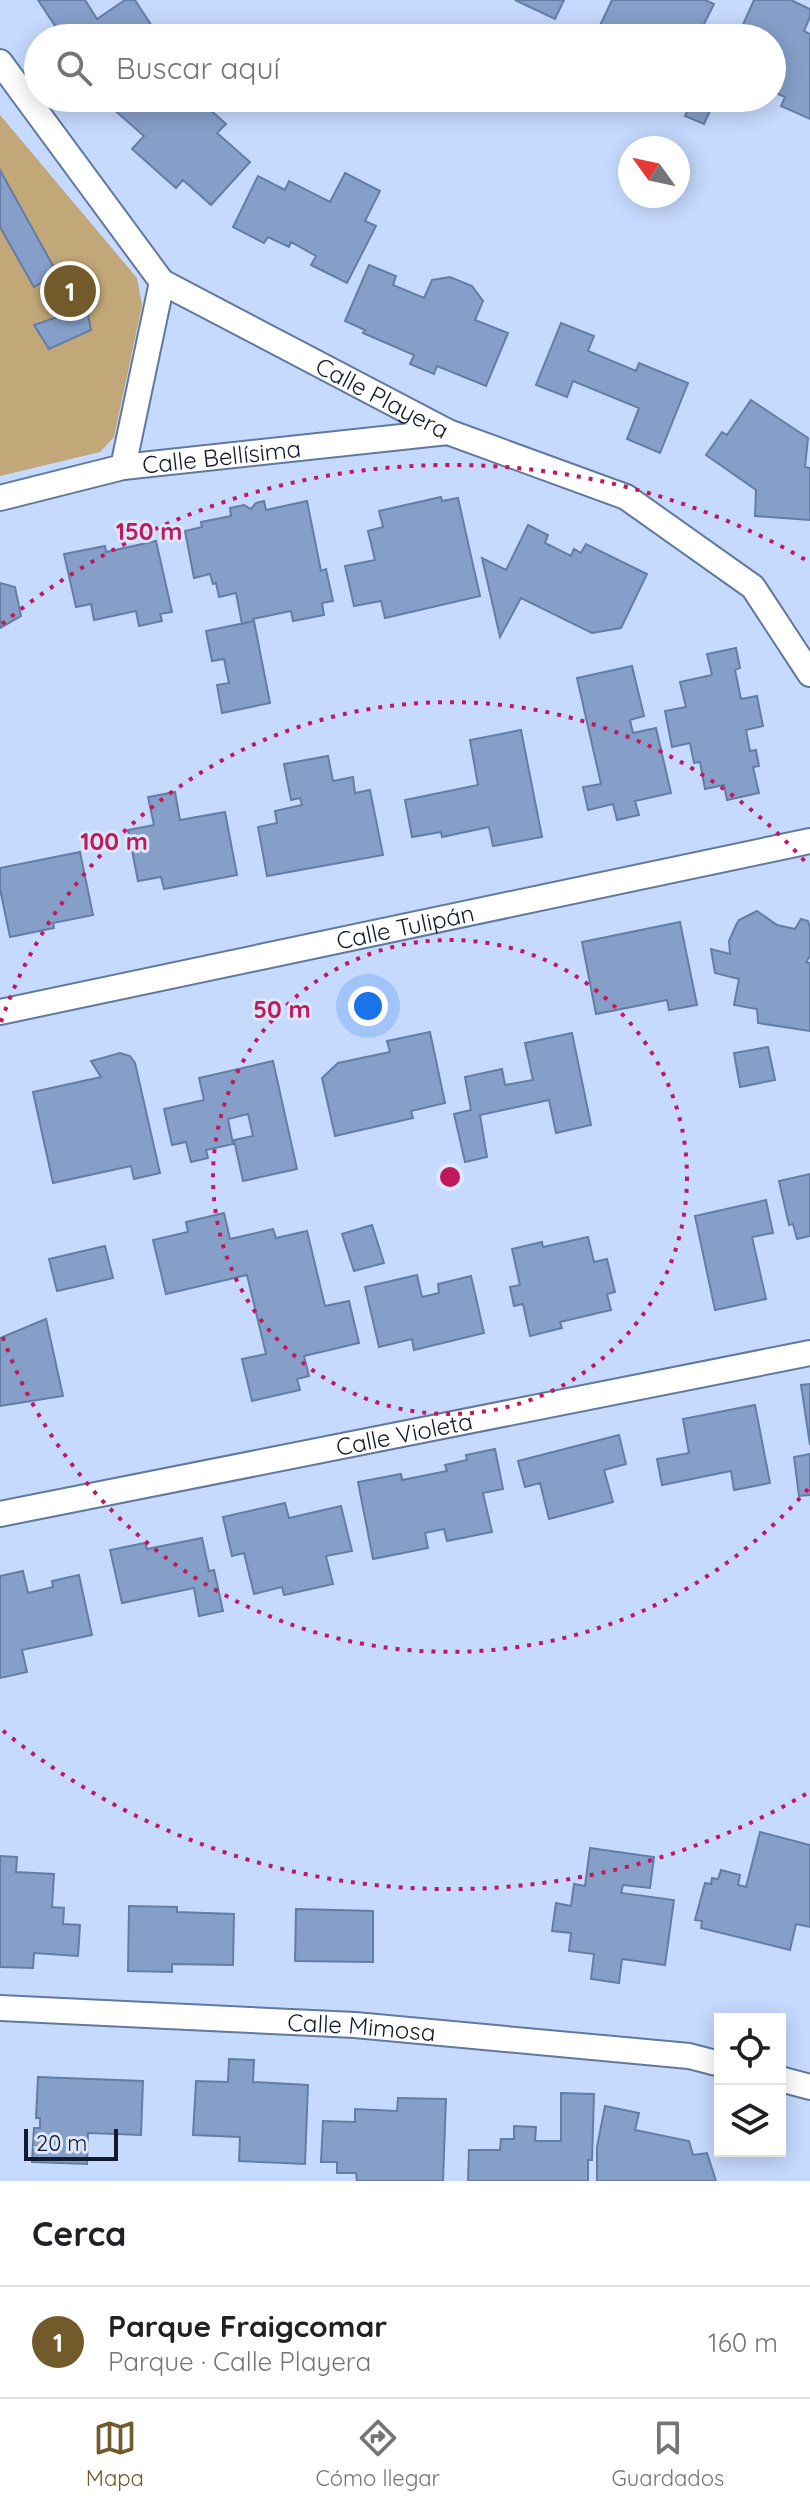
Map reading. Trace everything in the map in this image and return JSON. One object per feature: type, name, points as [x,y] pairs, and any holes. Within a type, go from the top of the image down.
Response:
[{"type":"street","name":"Calle Playera","points":[[0,62],[24,95]]},
{"type":"street","name":"Calle Playera","points":[[37,112],[162,282],[448,432],[626,497],[753,587],[810,674]]},
{"type":"street","points":[[123,467],[162,282]]},
{"type":"street","name":"Calle Bellísima","points":[[0,498],[123,467],[448,432]]},
{"type":"street","name":"Calle Tulipán","points":[[0,1012],[810,841]]},
{"type":"street","name":"Calle Violeta","points":[[0,1514],[810,1353]]},
{"type":"street","name":"Calle Mimosa","points":[[0,2008],[355,2025],[689,2056],[714,2062]]},
{"type":"street","points":[[786,2081],[810,2087]]},
{"type":"shaded area","points":[[0,115],[137,278],[142,305],[114,437],[100,452],[0,476]]},
{"type":"building","points":[[38,0],[85,0],[97,19],[125,0],[135,0],[150,24],[54,24]]},
{"type":"building","points":[[515,0],[564,0],[555,19]]},
{"type":"building","points":[[612,0],[705,0],[714,4],[704,24],[601,24]]},
{"type":"building","points":[[754,0],[791,0],[810,9],[804,31],[810,34],[810,119],[786,108],[786,24],[743,24]]},
{"type":"building","points":[[117,112],[213,112],[226,124],[217,133],[250,162],[211,205],[183,180],[176,188],[132,149],[144,136]]},
{"type":"building","points":[[687,112],[710,112],[704,124],[685,116]]},
{"type":"building","points":[[0,170],[57,273],[34,287],[0,227]]},
{"type":"building","points":[[345,173],[380,191],[365,221],[376,226],[347,283],[311,265],[316,256],[291,242],[289,247],[268,237],[264,243],[233,227],[258,176],[285,190],[289,181],[330,202]]},
{"type":"building","points":[[369,265],[396,276],[393,285],[424,298],[432,280],[450,277],[472,286],[483,301],[475,320],[508,333],[486,386],[437,366],[434,374],[410,364],[414,355],[363,333],[365,330],[345,321]]},
{"type":"building","points":[[84,295],[91,330],[49,349],[34,325],[66,314],[62,301]]},
{"type":"building","points":[[561,323],[594,336],[588,351],[636,371],[639,363],[688,383],[660,453],[627,439],[639,408],[573,381],[567,397],[536,385]]},
{"type":"building","points":[[751,400],[808,438],[805,467],[810,468],[810,520],[755,516],[756,490],[706,455],[722,432],[727,435]]},
{"type":"building","points":[[441,497],[442,501],[458,498],[480,596],[385,618],[381,601],[354,606],[345,566],[375,560],[368,531],[383,527],[379,511]]},
{"type":"building","points":[[264,501],[266,510],[307,501],[321,571],[326,569],[333,601],[322,603],[324,615],[293,621],[291,611],[242,624],[236,593],[219,597],[210,574],[194,578],[185,531],[202,527],[201,522],[231,516],[230,508],[244,505],[251,509],[256,503]]},
{"type":"building","points":[[528,525],[548,535],[545,543],[571,556],[574,549],[581,553],[586,544],[647,574],[621,628],[592,633],[521,598],[500,637],[482,558],[506,570]]},
{"type":"building","points":[[156,541],[172,612],[160,614],[162,621],[139,626],[136,611],[94,620],[91,604],[76,607],[64,554],[105,546],[106,552]]},
{"type":"building","points":[[0,583],[15,587],[21,616],[0,628]]},
{"type":"building","points":[[254,621],[270,703],[222,713],[217,685],[229,683],[224,659],[212,661],[206,631]]},
{"type":"building","points":[[736,648],[740,668],[735,670],[741,699],[757,696],[763,726],[746,730],[750,751],[756,750],[759,766],[753,767],[759,793],[727,800],[724,785],[705,789],[700,762],[694,763],[690,743],[672,747],[665,711],[686,707],[680,682],[712,675],[707,654]]},
{"type":"building","points":[[632,666],[644,716],[630,720],[633,733],[656,728],[671,793],[635,801],[639,815],[617,820],[613,804],[588,810],[583,787],[601,784],[577,678]]},
{"type":"building","points":[[521,730],[542,837],[493,846],[489,827],[442,837],[441,832],[412,837],[405,800],[478,785],[470,740]]},
{"type":"building","points":[[328,756],[333,781],[353,777],[355,793],[370,790],[383,855],[267,876],[258,827],[277,823],[275,811],[302,805],[300,798],[291,800],[284,764]]},
{"type":"building","points":[[175,792],[180,820],[225,812],[237,875],[164,889],[161,877],[138,881],[128,830],[154,825],[148,797]]},
{"type":"building","points":[[80,852],[93,915],[53,923],[54,928],[10,937],[0,889],[0,868]]},
{"type":"building","points":[[757,911],[777,925],[795,929],[801,919],[808,921],[810,956],[806,962],[810,963],[810,1031],[758,1023],[757,1009],[734,1005],[739,979],[715,973],[711,949],[730,954],[729,941],[739,920]]},
{"type":"building","points":[[680,922],[697,1005],[669,1010],[667,1000],[596,1014],[582,942]]},
{"type":"building","points":[[430,1032],[445,1103],[411,1111],[413,1118],[335,1136],[322,1078],[338,1063],[390,1052],[387,1041]]},
{"type":"building","points":[[572,1033],[591,1125],[556,1133],[549,1100],[480,1115],[487,1157],[465,1162],[454,1114],[471,1110],[465,1077],[502,1069],[505,1085],[533,1080],[525,1043]]},
{"type":"building","points":[[768,1047],[775,1080],[740,1087],[734,1053]]},
{"type":"building","points":[[120,1053],[130,1056],[135,1063],[160,1173],[134,1179],[131,1166],[53,1183],[33,1092],[101,1077],[91,1061]]},
{"type":"building","points":[[273,1061],[297,1169],[243,1181],[234,1140],[253,1136],[248,1114],[228,1119],[233,1144],[206,1150],[208,1158],[191,1162],[186,1142],[172,1145],[164,1109],[204,1100],[199,1078]]},
{"type":"building","points":[[810,1174],[810,1236],[797,1239],[793,1224],[789,1225],[779,1181]]},
{"type":"building","points":[[766,1200],[773,1233],[752,1237],[766,1299],[715,1310],[695,1216]]},
{"type":"building","points":[[224,1213],[230,1239],[273,1229],[276,1238],[307,1231],[325,1306],[349,1301],[359,1343],[304,1356],[309,1376],[297,1379],[300,1390],[252,1401],[242,1359],[266,1354],[247,1275],[166,1294],[153,1240],[188,1232],[186,1222]]},
{"type":"building","points":[[372,1225],[384,1263],[354,1271],[342,1234]]},
{"type":"building","points":[[588,1237],[594,1262],[607,1259],[615,1292],[607,1294],[611,1310],[560,1322],[562,1328],[530,1336],[523,1304],[514,1306],[510,1287],[520,1285],[512,1249],[542,1242],[543,1247]]},
{"type":"building","points":[[105,1246],[113,1278],[57,1291],[49,1259]]},
{"type":"building","points":[[417,1275],[422,1297],[439,1293],[438,1284],[471,1276],[484,1333],[414,1350],[412,1339],[379,1347],[365,1287]]},
{"type":"building","points":[[46,1319],[63,1396],[0,1406],[0,1338]]},
{"type":"building","points":[[810,1384],[810,1445],[801,1385]]},
{"type":"building","points":[[755,1405],[770,1483],[734,1490],[731,1471],[662,1485],[657,1459],[689,1453],[683,1419]]},
{"type":"building","points":[[619,1435],[626,1464],[604,1470],[613,1502],[549,1519],[540,1483],[525,1487],[518,1461]]},
{"type":"building","points":[[495,1449],[503,1489],[483,1493],[492,1532],[447,1541],[444,1529],[425,1533],[428,1548],[373,1559],[358,1482],[401,1474],[402,1480],[447,1471],[445,1465],[467,1460],[466,1455]]},
{"type":"building","points":[[810,1454],[810,1495],[799,1496],[794,1457]]},
{"type":"building","points":[[285,1503],[289,1518],[341,1506],[352,1551],[326,1556],[333,1584],[284,1595],[282,1587],[254,1594],[244,1553],[232,1556],[223,1517]]},
{"type":"building","points":[[202,1538],[209,1571],[214,1570],[223,1611],[199,1616],[194,1588],[122,1603],[110,1550],[145,1543],[147,1549]]},
{"type":"building","points":[[23,1571],[28,1593],[53,1587],[52,1581],[79,1575],[92,1635],[22,1650],[27,1672],[0,1678],[0,1576]]},
{"type":"building","points":[[760,1832],[810,1845],[810,1927],[796,1924],[790,1950],[701,1928],[702,1921],[695,1920],[705,1883],[711,1884],[712,1878],[718,1879],[721,1870],[740,1875],[738,1885],[746,1887]]},
{"type":"building","points":[[590,1848],[654,1857],[650,1888],[623,1885],[621,1893],[674,1900],[665,1965],[622,1959],[619,1983],[591,1979],[594,1954],[569,1951],[571,1933],[552,1931],[556,1903],[571,1906],[574,1884],[585,1886]]},
{"type":"building","points":[[0,1856],[17,1857],[16,1872],[54,1874],[52,1907],[64,1908],[63,1924],[80,1925],[78,1956],[34,1953],[33,1968],[0,1967]]},
{"type":"building","points":[[129,1906],[177,1907],[177,1912],[234,1914],[233,1965],[172,1964],[172,1972],[128,1971]]},
{"type":"building","points":[[296,1909],[373,1911],[373,1962],[295,1961]]},
{"type":"building","points":[[229,2059],[254,2060],[253,2082],[308,2085],[305,2164],[239,2161],[240,2137],[193,2135],[196,2081],[228,2082]]},
{"type":"building","points":[[38,2077],[143,2081],[141,2135],[88,2133],[87,2164],[32,2162],[34,2128],[40,2128],[40,2118],[36,2118]]},
{"type":"building","points":[[561,2093],[594,2094],[592,2160],[588,2160],[588,2181],[468,2181],[469,2150],[500,2150],[501,2139],[514,2139],[514,2126],[536,2127],[535,2141],[561,2141]]},
{"type":"building","points":[[398,2098],[446,2099],[443,2181],[357,2181],[356,2173],[337,2173],[337,2162],[321,2162],[323,2121],[355,2122],[355,2109],[397,2111]]},
{"type":"building","points":[[605,2106],[639,2113],[635,2130],[689,2141],[693,2155],[707,2153],[716,2181],[597,2181],[597,2147]]},
{"type":"place","name":"Parque Fraigcomar","points":[[70,291]]}]
